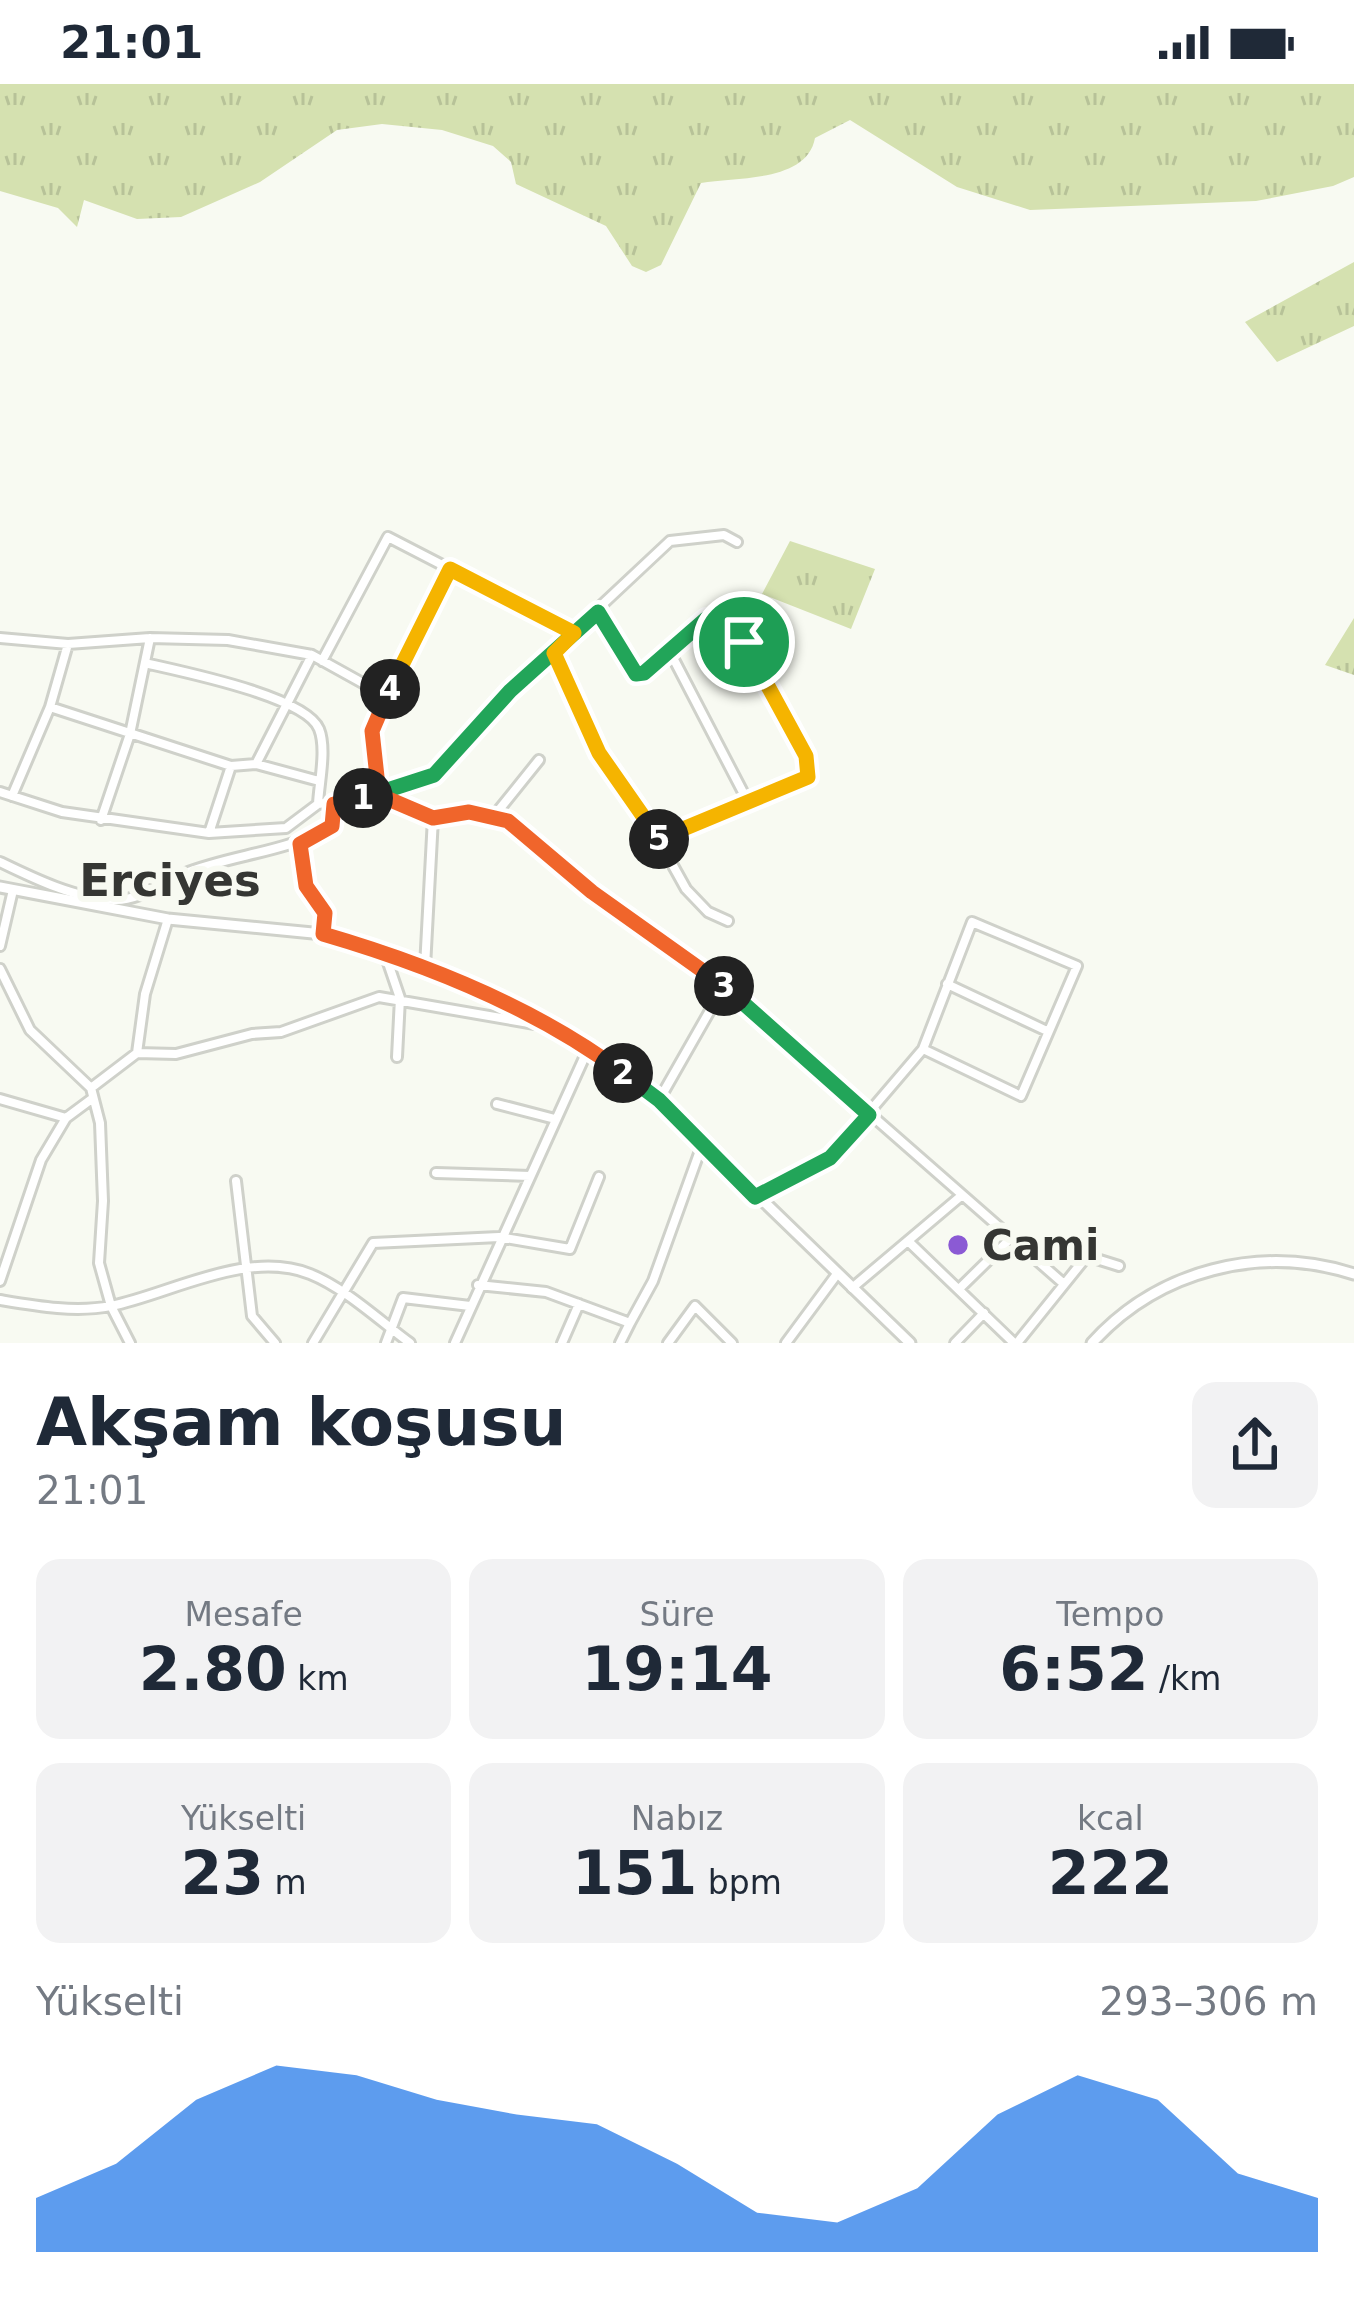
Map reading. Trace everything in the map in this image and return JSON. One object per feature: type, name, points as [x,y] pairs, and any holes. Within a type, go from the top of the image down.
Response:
[{"type":"street","points":[[0,792],[101,820],[209,833],[286,828],[318,804],[379,795],[434,775],[510,691],[670,541],[724,535],[736,542]]},
{"type":"street","points":[[322,661],[388,537],[574,633]]},
{"type":"street","points":[[379,795],[372,731],[450,569]]},
{"type":"street","points":[[598,612],[630,671],[644,673],[703,620],[728,626],[749,649],[806,756],[808,777],[657,839]]},
{"type":"street","points":[[0,638],[68,644],[150,638],[228,640],[311,655],[386,696]]},
{"type":"street","points":[[101,820],[130,734],[150,638]]},
{"type":"street","points":[[13,796],[50,706],[68,644]]},
{"type":"street","points":[[670,652],[747,800]]},
{"type":"street","points":[[554,653],[593,742],[636,799],[686,890],[708,911],[728,921]]},
{"type":"street","points":[[256,764],[311,655]]},
{"type":"street","points":[[145,663],[286,704],[320,730],[318,804]]},
{"type":"street","points":[[50,706],[231,766],[256,764],[319,781]]},
{"type":"street","points":[[494,816],[539,760]]},
{"type":"street","points":[[209,833],[231,766]]},
{"type":"street","points":[[379,795],[433,818],[458,812],[494,816],[521,830],[592,892],[724,986],[1064,1284]]},
{"type":"street","points":[[0,887],[112,904],[146,894],[183,874],[300,844],[332,826],[334,804]]},
{"type":"street","points":[[425,968],[433,818]]},
{"type":"street","points":[[300,844],[306,886],[325,913],[323,934]]},
{"type":"street","points":[[0,862],[23,876],[168,920],[323,934],[384,952],[589,1048],[659,1100],[910,1343]]},
{"type":"street","points":[[0,946],[13,890]]},
{"type":"street","points":[[0,1281],[41,1160],[66,1118],[137,1053],[145,994],[168,920]]},
{"type":"street","points":[[755,1197],[830,1158],[923,1048],[972,922],[1077,966],[1021,1096],[923,1048]]},
{"type":"street","points":[[384,952],[400,998],[397,1057]]},
{"type":"street","points":[[0,969],[30,1030],[92,1093],[104,1201],[99,1263],[111,1306],[130,1343]]},
{"type":"street","points":[[947,984],[1047,1031]]},
{"type":"street","points":[[659,1100],[724,986]]},
{"type":"street","points":[[137,1053],[176,1054],[253,1034],[281,1032],[379,997],[542,1025]]},
{"type":"street","points":[[455,1343],[589,1048]]},
{"type":"street","points":[[0,1100],[66,1118]]},
{"type":"street","points":[[497,1104],[555,1119]]},
{"type":"street","points":[[620,1343],[653,1281],[702,1144]]},
{"type":"street","points":[[436,1173],[531,1176]]},
{"type":"street","points":[[313,1343],[369,1248],[379,1240],[500,1237],[570,1249],[599,1177]]},
{"type":"street","points":[[236,1181],[252,1316],[275,1343]]},
{"type":"street","points":[[852,1288],[961,1196]]},
{"type":"street","points":[[960,1288],[1011,1238]]},
{"type":"street","points":[[908,1241],[1016,1343],[1087,1256],[1120,1266]]},
{"type":"street","points":[[1094,1341],[1163,1286],[1202,1272],[1286,1261],[1354,1274]]},
{"type":"street","points":[[0,1300],[55,1308],[111,1306],[173,1283],[244,1269],[308,1273],[410,1343]]},
{"type":"street","points":[[787,1343],[837,1274]]},
{"type":"street","points":[[478,1285],[546,1292],[630,1323]]},
{"type":"street","points":[[386,1343],[404,1298],[470,1306]]},
{"type":"street","points":[[562,1343],[579,1304]]},
{"type":"street","points":[[668,1343],[695,1306],[732,1343]]},
{"type":"street","points":[[956,1343],[984,1312]]},
{"type":"green space","points":[[0,84],[1354,84],[1354,177],[1333,186],[1256,201],[1030,210],[957,187],[850,120],[815,138],[799,163],[785,170],[701,183],[661,265],[646,272],[632,266],[606,226],[516,184],[511,162],[493,146],[442,130],[382,124],[337,130],[260,182],[181,217],[137,219],[84,200],[77,227],[58,208],[0,191]]},
{"type":"green space","points":[[1354,262],[1354,326],[1277,362],[1245,322]]},
{"type":"green space","points":[[790,541],[875,569],[851,629],[762,594]]},
{"type":"green space","points":[[1354,618],[1354,675],[1325,665]]},
{"type":"place","name":"Cami","points":[[958,1245]]},
{"type":"district","name":"Erciyes","points":[[170,880]]},
{"type":"route","points":[[744,642],[723,622],[706,619],[644,673],[636,674],[628,669],[598,612],[554,653],[510,691],[434,775],[379,795],[334,804],[332,826],[300,844],[306,886],[325,913],[323,934],[425,968],[589,1048],[659,1100],[755,1197],[830,1158],[869,1115],[724,986],[592,892],[508,821],[458,812],[433,818],[379,795],[372,731],[450,569],[574,633],[554,653],[593,742],[636,799],[657,839],[766,790],[808,777],[806,756],[744,642]]}]
